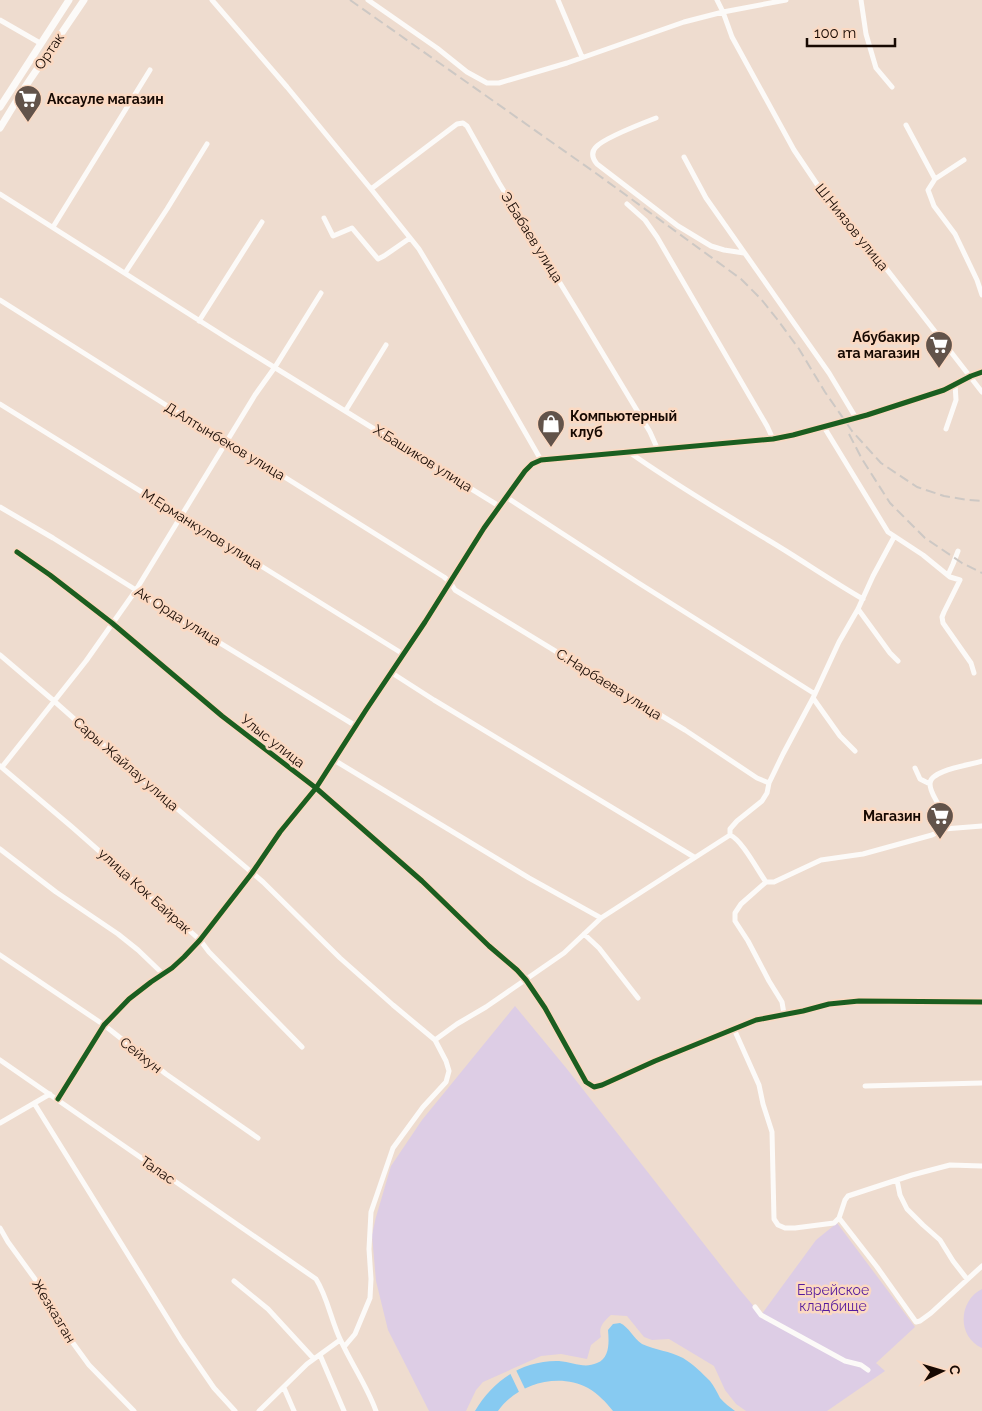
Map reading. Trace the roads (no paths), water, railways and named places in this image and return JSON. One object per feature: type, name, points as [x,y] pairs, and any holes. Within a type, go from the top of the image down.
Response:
[{"type":"street","name":"Ортак","points":[[0,107],[69,0]]},
{"type":"street","name":"Ортак","points":[[1,123],[84,0]]},
{"type":"street","points":[[212,0],[287,87],[410,238],[440,284],[541,460]]},
{"type":"street","points":[[368,0],[437,48],[467,72],[487,83],[499,83],[684,22],[723,12],[786,0]]},
{"type":"street","points":[[558,0],[582,57]]},
{"type":"street","name":"Ш.Ниязов улица","points":[[717,0],[732,37],[794,150],[831,205],[878,258],[982,392]]},
{"type":"street","points":[[861,0],[866,34],[876,68],[892,86]]},
{"type":"street","points":[[0,20],[40,43]]},
{"type":"street","points":[[53,227],[150,70]]},
{"type":"street","points":[[656,118],[595,147],[592,154],[593,159],[597,164],[686,231],[711,246],[744,253]]},
{"type":"street","name":"Э.Бабаев улица","points":[[371,188],[457,124],[463,123],[467,126],[494,176],[650,432],[658,450]]},
{"type":"street","points":[[906,124],[935,179]]},
{"type":"street","points":[[125,273],[207,144]]},
{"type":"street","points":[[684,158],[706,198],[824,366],[856,418]]},
{"type":"street","points":[[964,160],[935,179],[928,190],[934,206],[955,234],[982,295]]},
{"type":"street","name":"Х.Башиков улица","points":[[0,194],[274,368],[346,410],[500,506]]},
{"type":"street","points":[[627,204],[645,220],[657,237],[773,439]]},
{"type":"street","points":[[324,218],[333,236],[352,228],[378,259],[410,238]]},
{"type":"street","points":[[199,321],[262,222]]},
{"type":"street","points":[[1,766],[86,661],[136,590],[255,396],[321,293]]},
{"type":"street","name":"Д.Алтынбеков улица","points":[[0,300],[450,582]]},
{"type":"street","points":[[346,410],[386,345]]},
{"type":"street","points":[[58,1099],[104,1025],[129,999],[172,968],[200,940],[252,873],[280,832],[316,788],[506,497],[532,464],[541,460],[773,439],[793,435],[856,418],[944,390],[970,376],[982,372]]},
{"type":"street","points":[[946,429],[956,400],[955,384]]},
{"type":"street","name":"М.Ерманкулов улица","points":[[0,404],[403,654]]},
{"type":"street","points":[[824,426],[888,532],[923,555],[948,575],[960,580],[942,617],[943,623],[971,663],[974,673]]},
{"type":"street","points":[[630,452],[666,477],[831,581],[863,599]]},
{"type":"street","points":[[506,497],[814,696],[840,736],[855,752]]},
{"type":"street","name":"Ак Орда улица","points":[[0,507],[356,726]]},
{"type":"street","points":[[730,835],[730,829],[737,821],[762,801],[767,793],[769,783],[783,754],[894,536]]},
{"type":"street","points":[[948,575],[958,551]]},
{"type":"street","name":"Улыс улица","points":[[18,552],[112,623],[222,716],[316,788],[422,880],[526,980],[545,1008],[586,1082],[594,1087],[602,1086],[655,1061],[734,1029]]},
{"type":"street","name":"С.Нарбаева улица","points":[[450,582],[455,590],[684,730],[757,778],[769,783]]},
{"type":"street","points":[[858,609],[898,662]]},
{"type":"street","name":"Сары Жайлау улица","points":[[0,655],[252,873]]},
{"type":"street","points":[[392,673],[694,857]]},
{"type":"street","points":[[334,760],[529,878],[600,918]]},
{"type":"street","points":[[944,830],[942,814],[930,784],[932,778],[937,774],[982,761]]},
{"type":"street","name":"улица Кок Байрак","points":[[1,766],[200,940],[209,952],[302,1047]]},
{"type":"street","points":[[915,768],[920,779],[930,784]]},
{"type":"street","points":[[784,1014],[782,1002],[735,921],[736,913],[741,904],[766,882],[774,882],[822,860],[863,854],[944,830],[982,826]]},
{"type":"street","points":[[436,1040],[564,953],[600,918],[730,835]]},
{"type":"street","points":[[730,835],[740,844],[766,882]]},
{"type":"street","points":[[0,849],[56,892],[118,934],[163,974]]},
{"type":"street","points":[[252,873],[340,958],[436,1040],[449,1071],[446,1082],[423,1107],[393,1148],[371,1212],[369,1250],[372,1284],[370,1298],[355,1334],[344,1347]]},
{"type":"street","points":[[584,934],[598,948],[638,998]]},
{"type":"street","name":"Сейхун","points":[[0,955],[104,1025],[166,1074],[258,1138]]},
{"type":"street","points":[[982,1002],[859,1001],[829,1004],[756,1020],[734,1029],[758,1085],[772,1132],[774,1220],[778,1225],[785,1228],[795,1228],[834,1223],[839,1218],[848,1196],[950,1165],[982,1166]]},
{"type":"street","name":"Талас","points":[[0,1060],[316,1279],[322,1290],[340,1340]]},
{"type":"street","points":[[866,1086],[982,1083]]},
{"type":"street","points":[[0,1123],[50,1094]]},
{"type":"street","points":[[34,1103],[181,1340],[214,1388],[235,1411]]},
{"type":"street","points":[[897,1180],[900,1195],[907,1208],[940,1240],[967,1279]]},
{"type":"street","points":[[839,1218],[877,1266],[916,1322],[931,1313],[982,1266]]},
{"type":"street","name":"Жезказган","points":[[0,1228],[40,1286],[62,1328],[89,1365],[134,1411]]},
{"type":"street","points":[[234,1281],[268,1309],[314,1360]]},
{"type":"street","points":[[755,1307],[761,1315],[845,1362],[861,1365],[868,1370]]},
{"type":"street","points":[[258,1411],[307,1364],[340,1340],[364,1383],[376,1411]]},
{"type":"street","points":[[320,1355],[344,1411]]},
{"type":"street","points":[[284,1388],[294,1411]]},
{"type":"water","points":[[620,1323],[642,1344],[668,1352],[690,1363],[710,1381],[720,1398],[735,1411],[613,1411],[602,1398],[588,1388],[576,1383],[551,1381],[539,1383],[516,1394],[498,1411],[475,1411],[482,1400],[500,1381],[521,1368],[546,1362],[559,1361],[578,1365],[592,1365],[601,1361],[608,1349],[608,1330],[613,1324]]},
{"type":"railway","points":[[350,0],[597,174],[741,279],[777,319],[799,349],[825,392],[852,431],[881,463],[917,487],[944,496],[982,501]]},
{"type":"railway","points":[[849,434],[862,459],[890,503],[925,538],[962,563],[982,573]]},
{"type":"place","name":"Аксауле магазин","points":[[28,123]]},
{"type":"place","name":"Абубакир ата магазин","points":[[939,369]]},
{"type":"place","name":"Компьютерный клуб","points":[[551,448]]},
{"type":"place","name":"Магазин","points":[[940,840]]},
{"type":"park label","name":"Еврейское кладбище","points":[[833,1298]]}]
